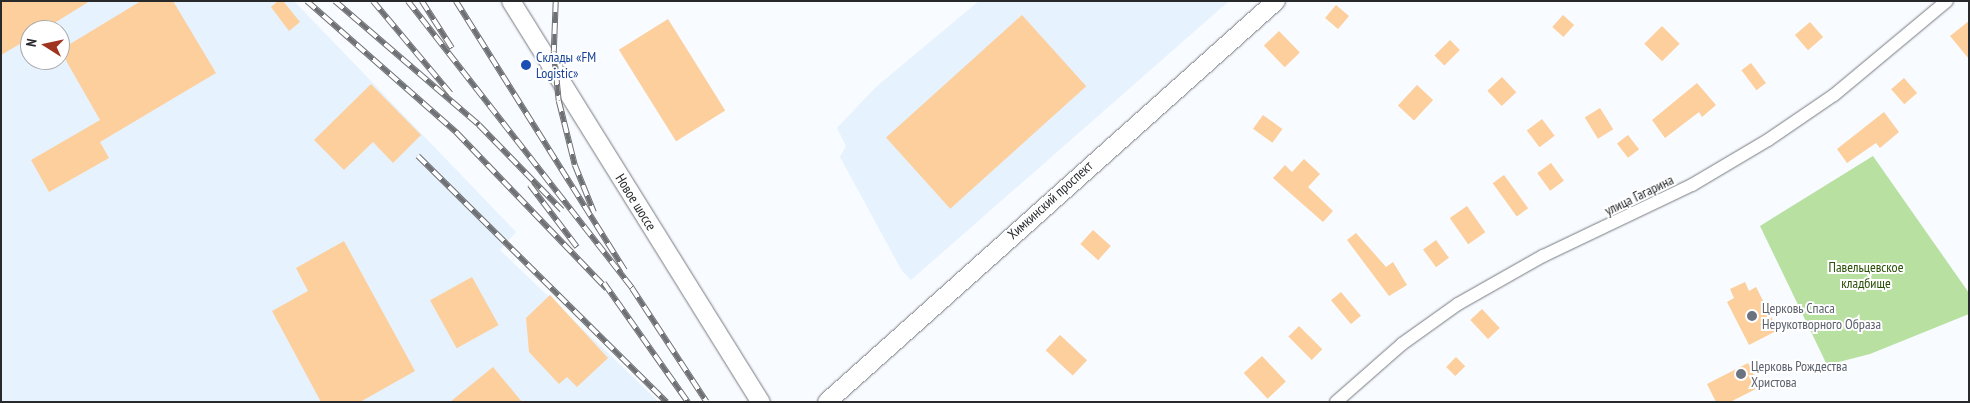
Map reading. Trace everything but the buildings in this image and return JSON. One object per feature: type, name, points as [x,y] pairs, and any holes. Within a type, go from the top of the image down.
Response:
[{"type":"street","name":"Новое шоссе","points":[[511,1],[762,402]]},
{"type":"street","name":"Химкинский проспект","points":[[827,402],[1276,1]]},
{"type":"street","name":"улица Гагарина","points":[[1336,402],[1402,344],[1458,304],[1543,256],[1692,185],[1768,140],[1834,95],[1947,1]]},
{"type":"shaded area","points":[[1,1],[294,1],[516,232],[500,250],[659,402],[1,402]]},
{"type":"shaded area","points":[[979,1],[1229,1],[911,280],[902,271],[840,157],[846,146],[837,128],[876,87]]},
{"type":"green space","name":"Павельцевское кладбище","points":[[1873,156],[1969,293],[1969,314],[1870,354],[1827,365],[1760,226]]},
{"type":"railway","points":[[307,1],[457,133],[607,289]]},
{"type":"railway","points":[[335,1],[479,125],[562,210]]},
{"type":"railway","points":[[373,1],[451,94]]},
{"type":"railway","points":[[408,1],[632,288],[707,402]]},
{"type":"railway","points":[[422,1],[452,48]]},
{"type":"railway","points":[[456,1],[625,270]]},
{"type":"railway","points":[[556,1],[554,52],[559,101],[575,165],[594,212]]},
{"type":"railway","points":[[418,156],[667,402]]},
{"type":"railway","points":[[530,185],[577,247]]},
{"type":"railway","points":[[604,283],[688,402]]},
{"type":"place","name":"Склады «FM Logistic»","points":[[526,65]]},
{"type":"place","name":"Церковь Спаса Нерукотворного Образа","points":[[1752,316]]},
{"type":"place","name":"Церковь Рождества Христова","points":[[1741,374]]}]
